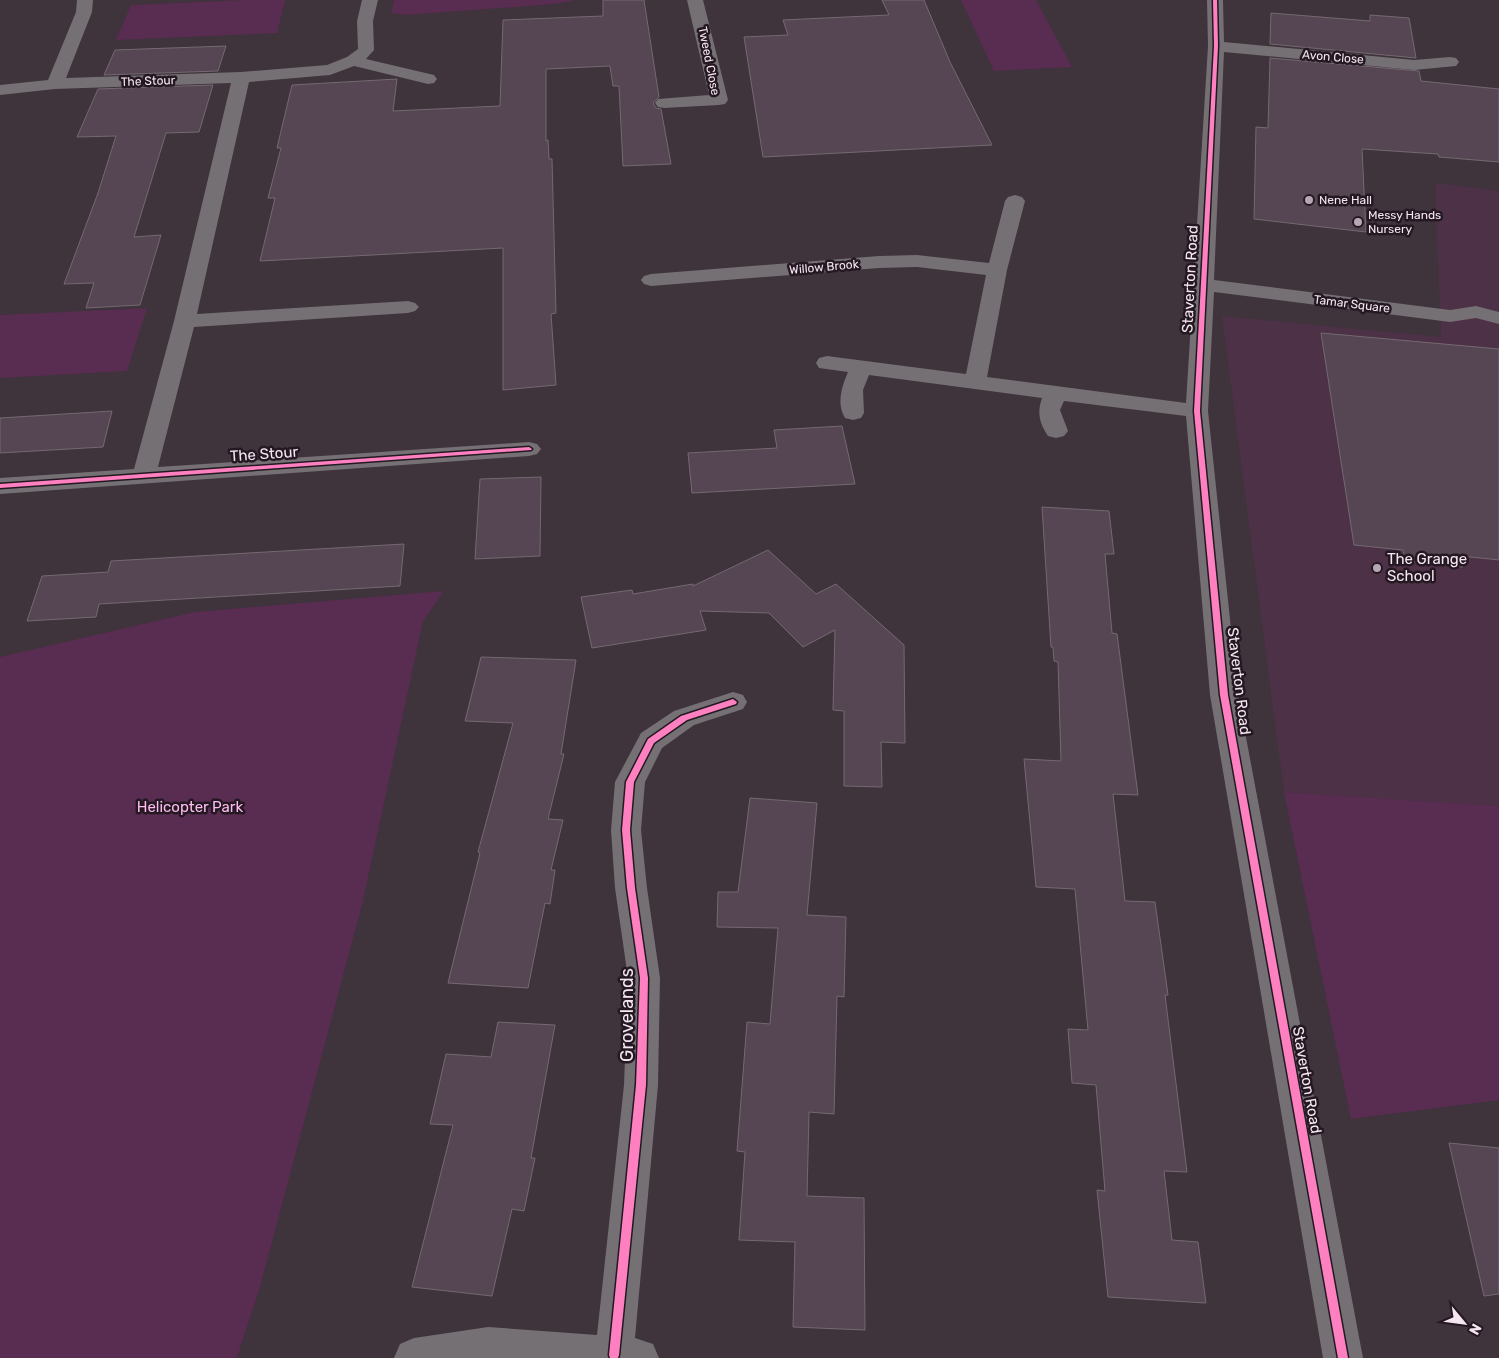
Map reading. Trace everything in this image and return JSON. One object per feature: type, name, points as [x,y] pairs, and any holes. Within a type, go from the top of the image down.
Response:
[{"type":"street","points":[[55,84],[84,12],[84,0]]},
{"type":"street","points":[[354,61],[366,50],[365,20],[370,0]]},
{"type":"street","name":"Tweed Close","points":[[664,103],[718,100],[696,0]]},
{"type":"street","name":"Staverton Road","points":[[1215,0],[1216,46],[1197,411],[1224,695],[1343,1358]]},
{"type":"street","name":"Avon Close","points":[[1216,46],[1414,64],[1450,62]]},
{"type":"street","points":[[354,61],[428,79]]},
{"type":"street","name":"The Stour","points":[[0,90],[55,84],[241,77],[330,70],[354,61]]},
{"type":"street","points":[[144,476],[185,321],[241,77]]},
{"type":"street","points":[[975,383],[997,270],[1015,201]]},
{"type":"street","name":"Willow Brook","points":[[651,280],[879,262],[917,261],[997,270]]},
{"type":"street","name":"Tamar Square","points":[[1204,285],[1450,316],[1476,312],[1499,318]]},
{"type":"street","points":[[185,321],[408,307]]},
{"type":"street","points":[[827,363],[1197,411]]},
{"type":"street","points":[[853,413],[852,390],[862,368]]},
{"type":"street","points":[[1054,393],[1050,410],[1056,431]]},
{"type":"street","name":"The Stour","points":[[0,486],[529,449]]},
{"type":"street","name":"Grovelands","points":[[414,1358],[488,1346],[626,1357],[641,1085],[644,978],[631,888],[626,830],[630,782],[651,741],[684,718],[733,702]]},
{"type":"shaded area","name":"The Grange School","points":[[1435,183],[1499,191],[1499,806],[1284,792],[1222,316],[1441,337]]},
{"type":"green space","points":[[285,0],[277,33],[116,40],[131,5]]},
{"type":"green space","points":[[394,0],[575,0],[555,4],[404,15],[391,13]]},
{"type":"green space","points":[[961,0],[1036,0],[1072,67],[994,71]]},
{"type":"green space","points":[[147,308],[127,371],[0,378],[0,315]]},
{"type":"green space","name":"Helicopter Park","points":[[444,591],[423,621],[363,901],[260,1287],[237,1358],[0,1358],[0,657],[195,612]]},
{"type":"green space","points":[[1284,792],[1499,806],[1499,1100],[1351,1119]]},
{"type":"building","points":[[603,0],[644,0],[659,97],[653,103],[656,108],[661,109],[671,164],[623,166],[619,86],[613,86],[610,66],[546,69],[546,141],[548,140],[549,159],[552,159],[556,313],[551,314],[556,385],[503,390],[503,248],[260,261],[275,198],[268,198],[281,148],[277,148],[292,85],[397,79],[393,111],[500,106],[503,20],[603,16]]},
{"type":"building","points":[[882,0],[924,0],[950,62],[992,145],[763,157],[744,37],[788,35],[783,20],[889,15]]},
{"type":"building","points":[[1271,13],[1370,21],[1370,15],[1409,18],[1416,58],[1270,44]]},
{"type":"building","points":[[226,46],[218,71],[104,75],[115,50]]},
{"type":"building","points":[[1270,58],[1419,71],[1421,81],[1499,89],[1499,162],[1439,157],[1438,154],[1362,149],[1366,232],[1254,219],[1256,127],[1268,128]]},
{"type":"building","points":[[213,85],[199,132],[166,133],[134,237],[161,235],[140,305],[86,308],[94,283],[64,284],[98,193],[116,136],[77,137],[98,89]]},
{"type":"building","points":[[1321,333],[1499,349],[1499,560],[1461,556],[1463,567],[1405,561],[1403,550],[1354,545]]},
{"type":"building","points":[[112,411],[103,447],[0,453],[0,418]]},
{"type":"building","points":[[842,426],[855,484],[692,493],[688,453],[777,448],[774,430]]},
{"type":"building","points":[[541,477],[540,556],[475,559],[480,479]]},
{"type":"building","points":[[1042,507],[1109,511],[1114,554],[1105,554],[1112,633],[1117,634],[1138,795],[1113,794],[1125,901],[1155,902],[1168,995],[1165,995],[1187,1172],[1164,1171],[1172,1240],[1198,1242],[1206,1303],[1108,1297],[1097,1190],[1105,1191],[1096,1085],[1072,1083],[1068,1029],[1088,1030],[1075,889],[1036,887],[1024,759],[1061,761],[1058,662],[1054,661],[1053,647],[1051,647]]},
{"type":"building","points":[[404,544],[400,586],[99,604],[96,617],[27,621],[42,576],[108,572],[111,561]]},
{"type":"building","points":[[768,550],[816,594],[836,584],[904,645],[905,743],[881,742],[882,787],[844,786],[844,711],[833,710],[835,630],[803,647],[769,613],[700,611],[706,630],[592,648],[581,597],[632,590],[633,594],[693,584],[693,586]]},
{"type":"building","points":[[481,657],[576,660],[561,754],[564,754],[548,819],[563,820],[551,870],[555,870],[550,904],[545,903],[528,988],[448,983],[480,853],[478,852],[513,723],[465,721]]},
{"type":"building","points":[[750,798],[817,803],[807,915],[846,917],[844,997],[837,996],[834,1114],[809,1112],[807,1196],[864,1198],[865,1330],[793,1327],[795,1242],[739,1240],[745,1152],[737,1151],[747,1022],[770,1024],[778,928],[717,927],[718,892],[738,892]]},
{"type":"building","points":[[498,1022],[555,1025],[531,1158],[535,1158],[524,1211],[512,1209],[492,1296],[412,1287],[453,1125],[430,1124],[446,1054],[491,1057]]},
{"type":"building","points":[[1449,1143],[1499,1148],[1499,1294],[1484,1296]]},
{"type":"cycle path","points":[[1215,0],[1216,46],[1197,411],[1224,695],[1343,1358]]},
{"type":"cycle path","points":[[0,486],[529,449]]},
{"type":"cycle path","points":[[614,1355],[641,1085],[644,978],[631,888],[626,830],[630,782],[651,741],[684,718],[733,702]]},
{"type":"place","name":"Nene Hall","points":[[1309,200]]},
{"type":"place","name":"Messy Hands Nursery","points":[[1358,222]]},
{"type":"place","name":"The Grange School","points":[[1377,568]]}]
